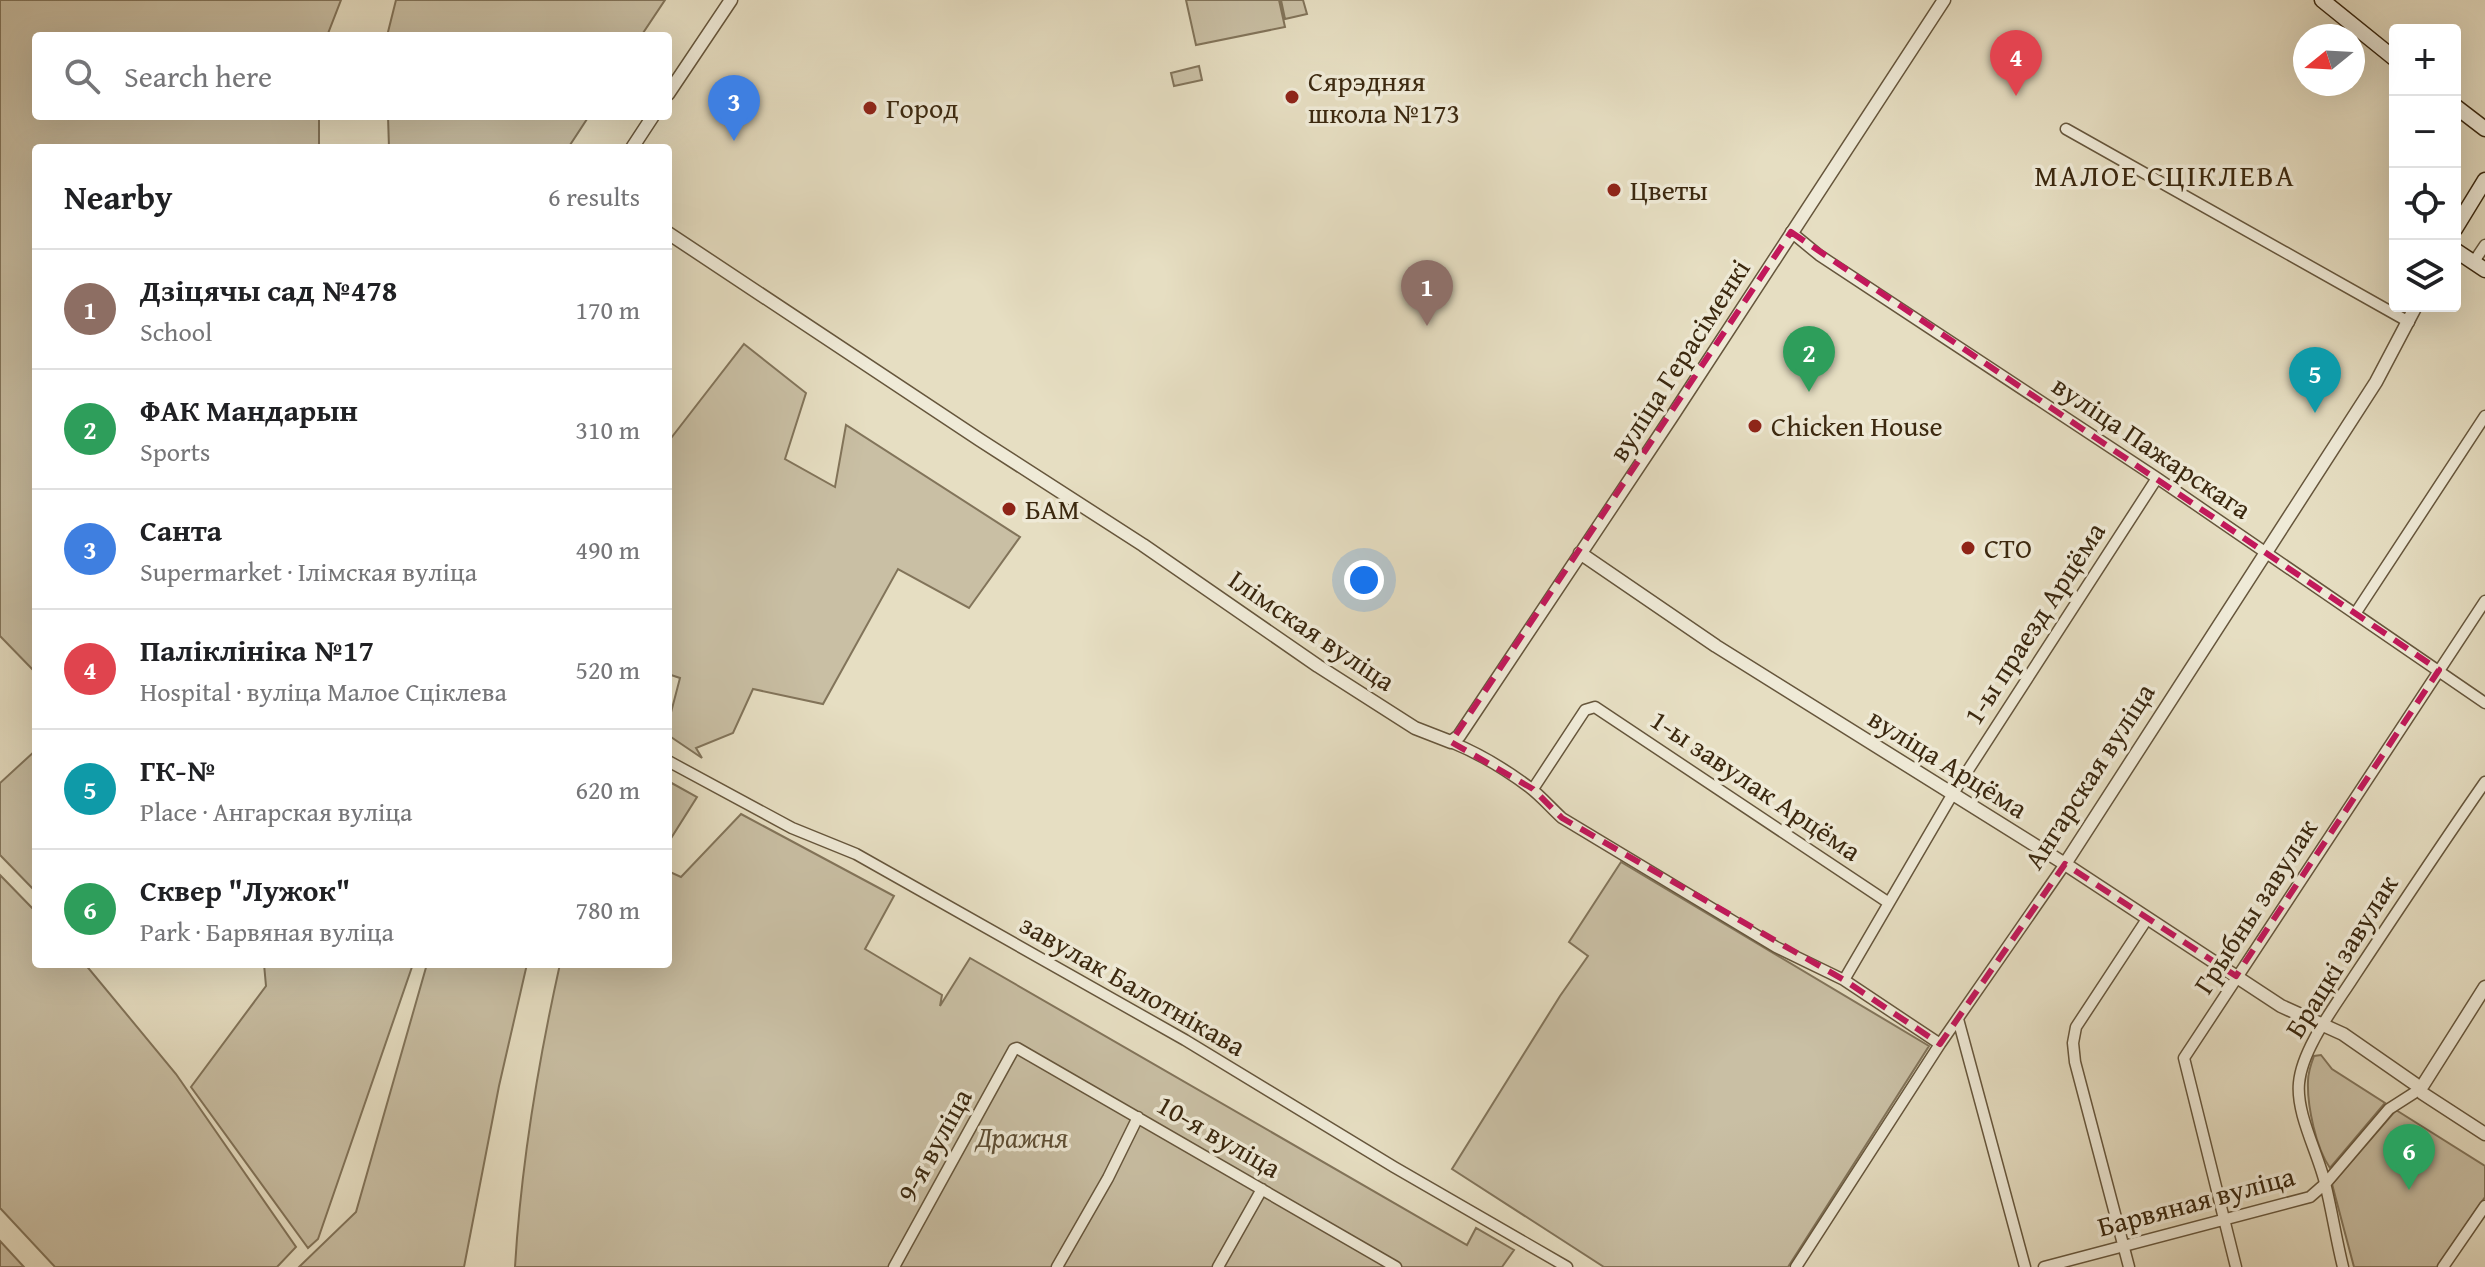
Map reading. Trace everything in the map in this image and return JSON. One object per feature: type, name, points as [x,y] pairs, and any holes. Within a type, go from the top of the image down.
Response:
[{"type":"main road","points":[[2322,0],[2389,54]]},
{"type":"main road","points":[[2461,111],[2485,129]]},
{"type":"main road","points":[[2472,120],[2485,111]]},
{"type":"main road","points":[[2461,219],[2485,180]]},
{"type":"main road","points":[[2461,254],[2479,266]]},
{"type":"street","points":[[672,88],[731,0]]},
{"type":"street","name":"вуліца Герасіменкі","points":[[1451,742],[1459,736],[1944,0]]},
{"type":"street","points":[[635,144],[650,120]]},
{"type":"street","points":[[2066,129],[2409,322]]},
{"type":"street","name":"вуліца Пажарскага","points":[[1791,232],[1819,255],[2157,478],[2485,703]]},
{"type":"street","name":"Ілімская вуліца","points":[[672,236],[1415,728],[1473,751],[1533,789],[1562,818],[1776,947],[1844,980],[1940,1044]]},
{"type":"street","points":[[2479,266],[2485,245]]},
{"type":"street","name":"Ангарская вуліца","points":[[1796,1267],[1940,1044],[2065,864],[2376,382],[2413,312]]},
{"type":"street","points":[[2355,614],[2485,416]]},
{"type":"street","name":"1-ы праезд Арцёма","points":[[1952,795],[2157,478]]},
{"type":"street","name":"вуліца Арцёма","points":[[1580,553],[1711,642],[2065,864],[2281,1006],[2343,1034],[2485,1134]]},
{"type":"street","name":"Грыбны завулак","points":[[2236,1267],[2184,1058],[2485,601]]},
{"type":"street","name":"1-ы завулак Арцёма","points":[[1533,789],[1585,710],[1595,707],[1889,903]]},
{"type":"street","name":"завулак Балотнікава","points":[[672,763],[792,828],[856,854],[1185,1040],[1394,1167],[1567,1267]]},
{"type":"street","name":"Брацкі завулак","points":[[2343,1267],[2326,1183],[2299,1092],[2305,1058],[2419,877],[2485,782]]},
{"type":"street","points":[[1844,980],[1952,795]]},
{"type":"street","points":[[2129,1267],[2075,1062],[2073,1043],[2076,1027],[2147,919]]},
{"type":"street","points":[[2418,1089],[2485,987]]},
{"type":"street","points":[[1958,1019],[2025,1267]]},
{"type":"street","name":"10-я вуліца","points":[[1017,1048],[1262,1189],[1378,1262],[1396,1267]]},
{"type":"street","name":"9-я вуліца","points":[[894,1267],[1017,1048]]},
{"type":"street","name":"Барвяная вуліца","points":[[2044,1267],[2310,1197],[2326,1183],[2389,1109],[2418,1089]]},
{"type":"street","points":[[1057,1267],[1108,1178],[1138,1117]]},
{"type":"street","points":[[1218,1267],[1262,1189]]},
{"type":"street","points":[[2443,1267],[2485,1206]]},
{"type":"highlighted area","points":[[1791,232],[2439,670],[2236,976],[2065,864],[1940,1044],[1844,980],[1562,818],[1533,789],[1451,742]]},
{"type":"green space","points":[[0,0],[341,0],[329,32],[32,32],[32,120],[319,120],[319,144],[32,144],[32,669],[0,636]]},
{"type":"green space","points":[[396,0],[665,0],[644,32],[388,32]]},
{"type":"green space","points":[[1186,0],[1279,0],[1285,27],[1196,45]]},
{"type":"green space","points":[[1281,0],[1303,0],[1307,14],[1285,19]]},
{"type":"green space","points":[[1199,66],[1202,80],[1174,86],[1171,73]]},
{"type":"green space","points":[[388,120],[586,120],[571,144],[389,144]]},
{"type":"green space","points":[[744,344],[806,393],[785,459],[835,487],[846,425],[1020,537],[969,608],[898,569],[823,704],[753,689],[733,733],[696,748],[702,758],[672,738],[672,709],[680,678],[672,675],[672,437]]},
{"type":"green space","points":[[32,754],[32,888],[0,855],[0,783]]},
{"type":"green space","points":[[672,783],[697,797],[672,837]]},
{"type":"green space","name":"Дражня","points":[[741,814],[894,896],[865,949],[942,995],[940,1006],[970,958],[1467,1245],[1476,1228],[1514,1250],[1502,1267],[515,1267],[521,1191],[532,1114],[559,968],[672,968],[672,873],[681,877]]},
{"type":"green space","points":[[1621,862],[1929,1046],[1788,1267],[1604,1267],[1452,1169],[1588,956],[1569,942]]},
{"type":"green space","points":[[0,875],[32,908],[32,968],[88,968],[176,1074],[296,1247],[277,1267],[55,1267],[0,1208]]},
{"type":"green space","points":[[264,968],[412,968],[318,1239],[308,1248],[191,1087],[266,986]]},
{"type":"green space","points":[[426,968],[526,968],[499,1086],[464,1267],[299,1267],[356,1212]]},
{"type":"green space","points":[[2321,1055],[2332,1069],[2385,1103],[2330,1168],[2317,1138],[2308,1091],[2314,1056]]},
{"type":"green space","points":[[2396,1110],[2485,1166],[2485,1197],[2437,1267],[2354,1267],[2332,1184]]},
{"type":"green space","points":[[0,1241],[24,1267],[0,1267]]},
{"type":"place","name":"Паліклініка №17","points":[[2016,96]]},
{"type":"place","name":"Сярэдняя школа №173","points":[[1292,97]]},
{"type":"place","name":"Город","points":[[870,108]]},
{"type":"place","name":"Санта","points":[[734,141]]},
{"type":"place","name":"Цветы","points":[[1614,190]]},
{"type":"place","name":"Дзіцячы сад №478","points":[[1427,326]]},
{"type":"place","name":"ФАК Мандарын","points":[[1809,392]]},
{"type":"place","name":"ГК-№","points":[[2315,413]]},
{"type":"place","name":"Chicken House","points":[[1755,426]]},
{"type":"place","name":"БАМ","points":[[1009,509]]},
{"type":"place","name":"СТО","points":[[1968,548]]},
{"type":"place","name":"Сквер \"Лужок\"","points":[[2409,1190]]},
{"type":"district","name":"МАЛОЕ СЦІКЛЕВА","points":[[2165,176]]}]
